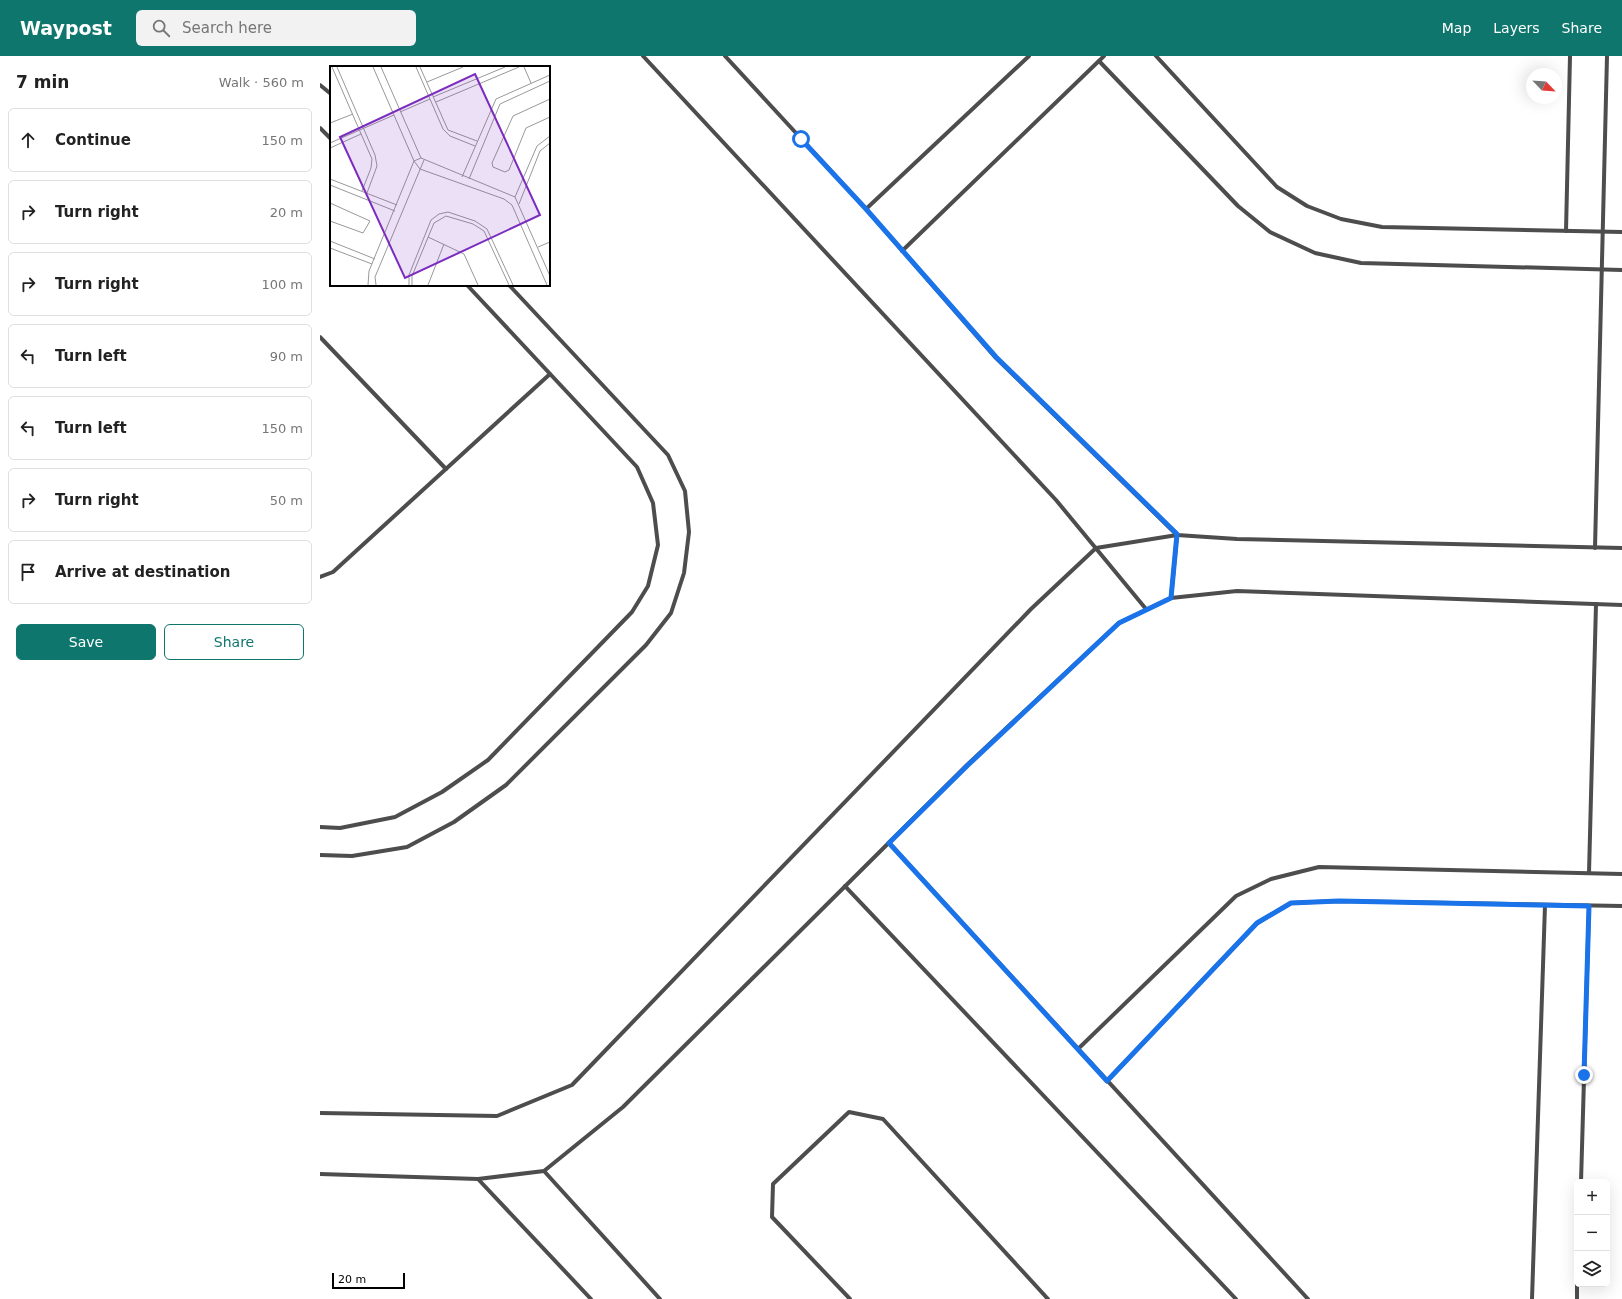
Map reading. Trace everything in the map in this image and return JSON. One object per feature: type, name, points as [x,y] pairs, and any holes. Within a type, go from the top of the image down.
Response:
[{"type":"street","points":[[643,56],[1056,500],[1146,609]]},
{"type":"street","points":[[725,56],[866,209],[996,357],[1177,534]]},
{"type":"street","points":[[866,209],[1029,56]]},
{"type":"street","points":[[902,251],[1104,56]]},
{"type":"street","points":[[1156,56],[1277,187],[1307,206],[1341,219],[1382,227],[1622,232]]},
{"type":"street","points":[[1566,231],[1570,56]]},
{"type":"street","points":[[1595,548],[1607,56]]},
{"type":"street","points":[[1099,61],[1238,206],[1270,232],[1315,253],[1361,263],[1622,270]]},
{"type":"street","points":[[320,85],[330,93]]},
{"type":"street","points":[[320,128],[330,138]]},
{"type":"street","points":[[320,827],[340,828],[395,817],[442,792],[488,760],[632,612],[648,586],[658,545],[653,503],[637,467],[468,286]]},
{"type":"street","points":[[320,855],[352,856],[407,847],[454,822],[506,785],[646,646],[671,613],[684,573],[689,532],[685,491],[668,455],[510,286]]},
{"type":"street","points":[[320,337],[446,470]]},
{"type":"street","points":[[320,577],[334,572],[550,374]]},
{"type":"street","points":[[1171,598],[1177,534]]},
{"type":"street","points":[[320,1113],[497,1116],[572,1085],[1031,609],[1096,548],[1177,534],[1237,539],[1622,548]]},
{"type":"street","points":[[320,1174],[478,1180],[544,1171],[623,1107],[968,765],[1119,623],[1171,598],[1237,591],[1622,605]]},
{"type":"street","points":[[1589,873],[1596,604]]},
{"type":"street","points":[[889,843],[1308,1299]]},
{"type":"street","points":[[1078,1048],[1236,896],[1271,879],[1319,867],[1622,874]]},
{"type":"street","points":[[846,886],[1236,1299]]},
{"type":"street","points":[[1107,1081],[1257,923],[1291,903],[1339,901],[1622,906]]},
{"type":"street","points":[[1532,1299],[1545,905]]},
{"type":"street","points":[[1580,1179],[1589,906]]},
{"type":"street","points":[[850,1299],[772,1218],[773,1184],[849,1112],[883,1119],[1048,1299]]},
{"type":"street","points":[[544,1171],[660,1299]]},
{"type":"street","points":[[478,1180],[591,1299]]},
{"type":"street","points":[[1577,1287],[1577,1299]]},
{"type":"route","points":[[801,139],[866,209],[996,357],[1177,534],[1171,598],[1119,623],[968,765],[889,843],[1107,1081],[1257,923],[1291,903],[1339,901],[1589,906],[1584,1075]]}]
